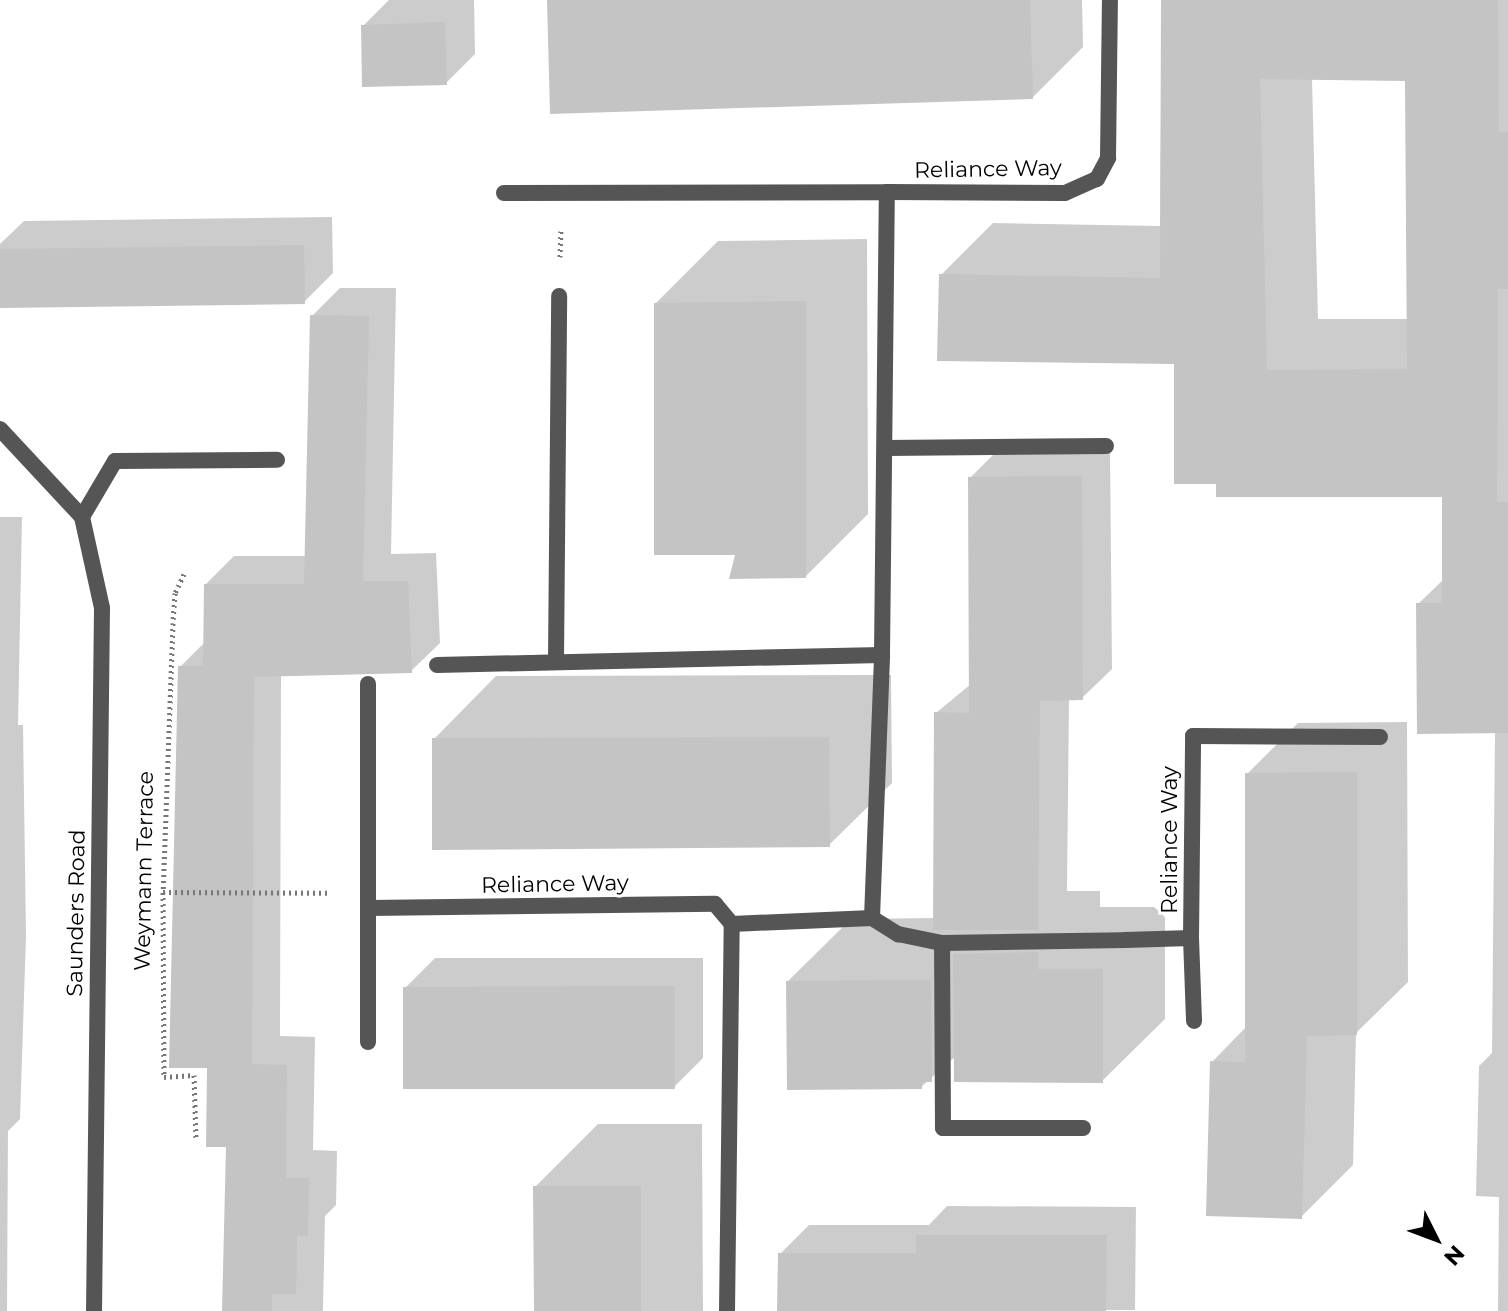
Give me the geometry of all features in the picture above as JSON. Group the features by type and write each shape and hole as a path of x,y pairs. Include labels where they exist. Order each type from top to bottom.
{"street":[{"name":"Reliance Way","path":"504,193 1065,193 1097,179 1108,158 1110,0"},
{"name":"Reliance Way","path":"872,918 882,655 887,192"},
{"path":"556,661 559,296"},
{"path":"0,429 82,517 115,461 277,460"},
{"path":"886,448 1106,446"},
{"name":"Saunders Road","path":"82,517 102,608 94,1311"},
{"path":"437,665 882,655"},
{"path":"368,684 368,1042"},
{"name":"Reliance Way","path":"1194,1021 1191,938 1193,736 1380,737"},
{"name":"Reliance Way","path":"369,900 715,904 732,924 872,918 898,934 942,943 1191,938"},
{"path":"727,1311 732,924"},
{"path":"942,943 943,1128 1083,1128"}],"path":[{"path":"559,296 562,194"},
{"name":"Weymann Terrace","path":"184,574 175,593 173,623 163,892 164,1077 194,1075 196,1138"},
{"path":"163,892 369,900"}],"building":[{"path":"547,0 1030,0 1033,99 550,114"},
{"path":"1161,0 1498,0 1499,132 1508,132 1508,289 1498,289 1497,502 1508,502 1508,733 1417,734 1416,603 1442,603 1442,497 1216,497 1216,484 1174,484 1174,364 937,361 939,274 1160,278","holes":["1260,79 1405,81 1407,369 1267,370"]},
{"path":"445,22 447,85 362,87 361,25"},
{"path":"304,245 305,304 0,308 0,249"},
{"path":"806,301 806,578 729,579 735,555 654,555 654,303"},
{"path":"310,315 369,316 363,581 408,581 412,673 254,677 252,1064 287,1065 286,1178 309,1178 308,1236 297,1236 296,1294 272,1294 272,1311 222,1311 226,1147 206,1147 207,1068 169,1068 178,666 203,666 204,584 304,584"},
{"path":"1082,476 1083,700 1040,701 1038,930 933,930 934,712 969,713 968,477"},
{"path":"829,737 830,847 432,850 432,738"},
{"path":"1357,772 1357,1035 1307,1036 1302,1219 1206,1216 1210,1061 1245,1062 1245,773"},
{"path":"1038,952 1038,969 1103,969 1103,1083 954,1082 953,954"},
{"path":"931,980 932,1082 922,1082 922,1089 787,1090 786,981"},
{"path":"675,986 675,1089 403,1089 403,987"},
{"path":"533,1186 641,1186 641,1311 534,1311"},
{"path":"916,1235 1107,1235 1106,1311 777,1311 778,1253 916,1253"}]}
